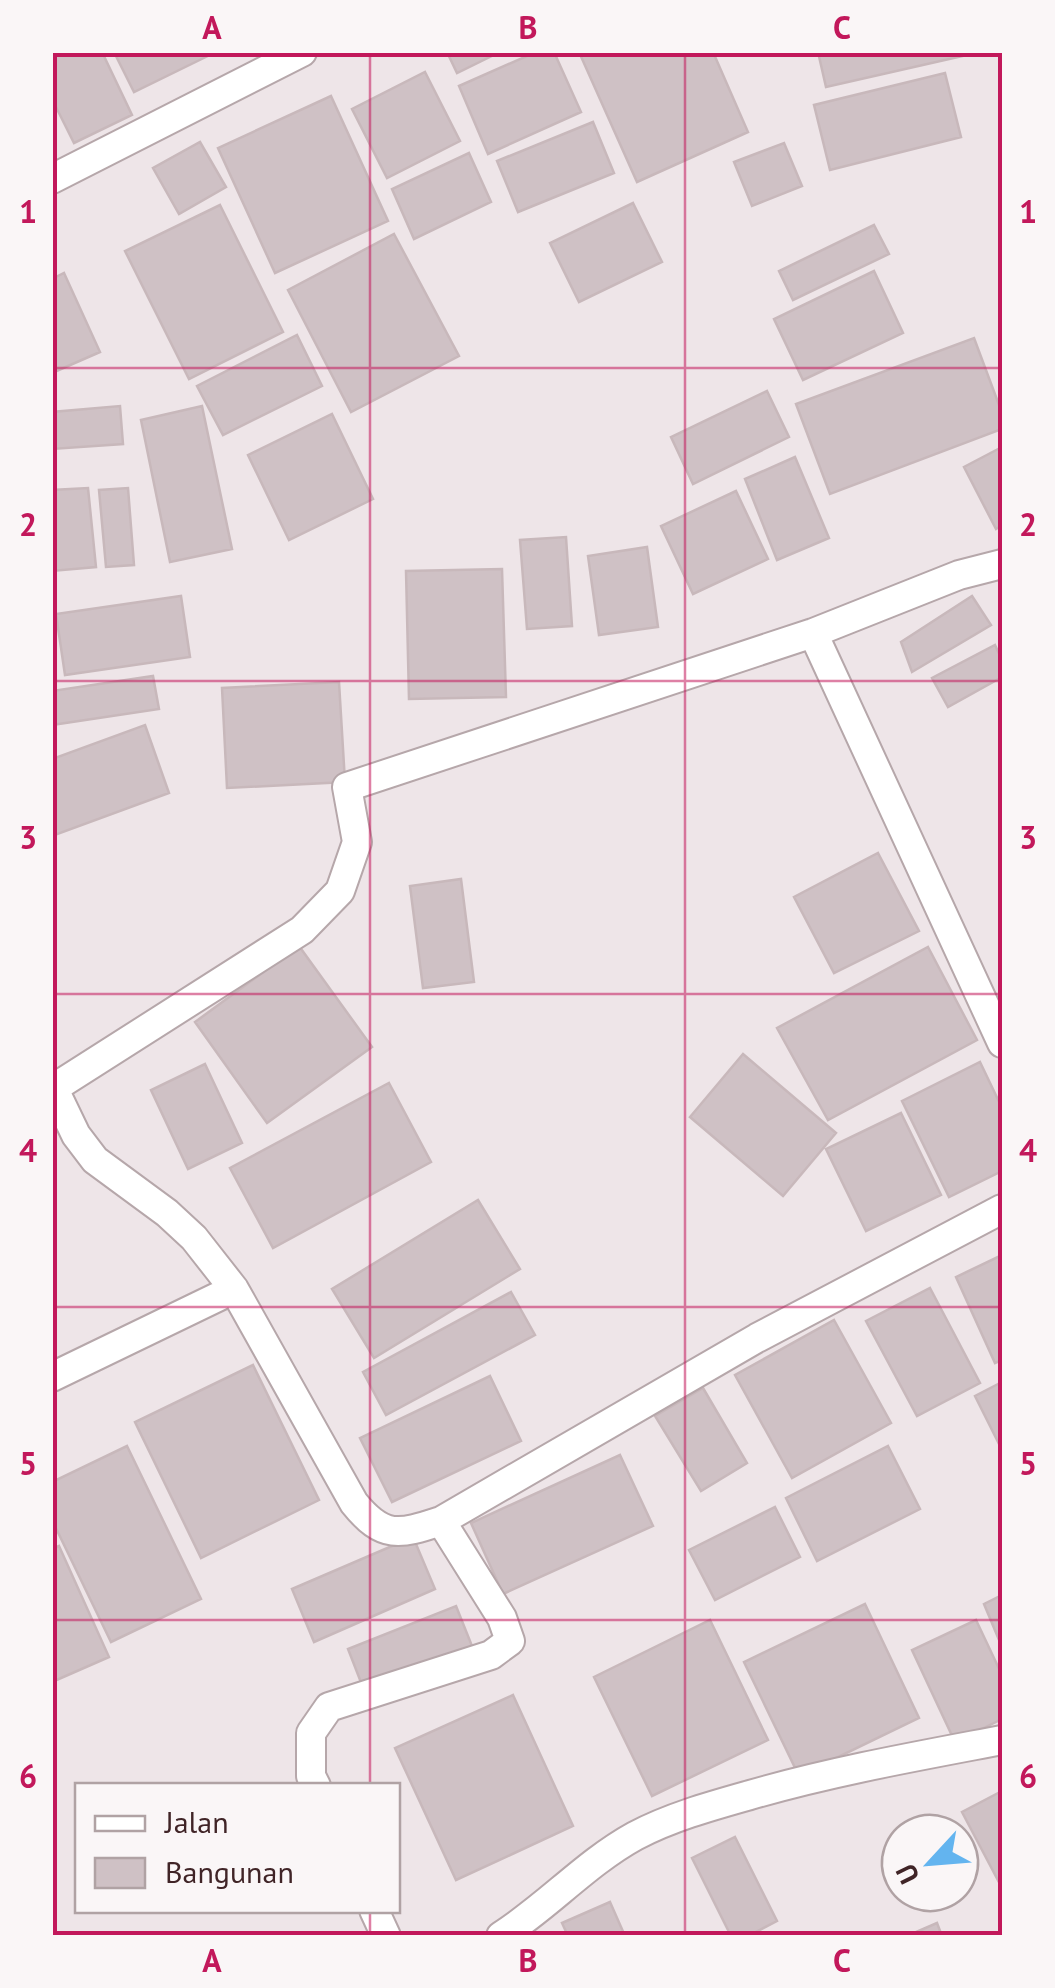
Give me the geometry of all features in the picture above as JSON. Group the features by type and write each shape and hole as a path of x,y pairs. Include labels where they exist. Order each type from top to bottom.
{"street":[{"path":"52,178 302,52"},
{"path":"1002,564 959,575 813,633 347,787 357,842 340,891 302,930 53,1087 76,1135 96,1160 194,1238 234,1289 354,1503 370,1523 390,1532 412,1531 440,1521 757,1338 1002,1209"},
{"path":"813,633 1002,1043"},
{"path":"52,1377 234,1289"},
{"path":"314,1783 310,1733 329,1708 491,1655 510,1641 502,1618 440,1521"},
{"path":"501,1936 604,1857 634,1837 664,1824 791,1784 1002,1740"},
{"path":"375,1913 386,1936"}],"building":[{"path":"52,52 102,52 132,115 74,143 52,99"},
{"path":"114,52 216,52 134,92"},
{"path":"447,52 500,52 457,73"},
{"path":"536,52 554,52 581,112 488,154 459,86"},
{"path":"579,52 713,52 748,132 637,182"},
{"path":"818,52 967,52 967,55 826,87"},
{"path":"425,72 460,141 387,178 352,109"},
{"path":"945,73 961,137 830,170 814,105"},
{"path":"331,96 388,221 275,273 218,148"},
{"path":"593,122 614,173 518,212 497,161"},
{"path":"200,142 226,187 179,214 153,168"},
{"path":"784,143 802,186 752,206 734,162"},
{"path":"469,153 491,202 414,239 392,189"},
{"path":"633,203 662,262 579,302 550,243"},
{"path":"220,205 283,332 189,379 125,251"},
{"path":"874,225 889,254 793,300 779,271"},
{"path":"394,234 459,356 351,412 288,290"},
{"path":"874,271 903,333 803,380 774,319"},
{"path":"64,273 100,352 52,373 52,279"},
{"path":"297,335 322,386 223,435 197,386"},
{"path":"974,338 1002,413 1002,429 830,494 796,404"},
{"path":"767,391 789,437 693,484 671,437"},
{"path":"120,406 123,444 52,449 52,412"},
{"path":"202,406 232,549 170,562 141,420"},
{"path":"332,414 373,499 289,540 248,455"},
{"path":"1002,447 1002,525 996,529 964,467"},
{"path":"795,457 829,538 777,560 745,479"},
{"path":"88,488 96,567 52,571 52,490"},
{"path":"128,488 134,565 106,567 99,490"},
{"path":"736,491 768,559 693,594 661,526"},
{"path":"566,537 572,626 527,629 520,540"},
{"path":"647,547 658,627 599,635 588,556"},
{"path":"502,569 506,697 409,699 406,571"},
{"path":"181,596 190,657 65,675 56,614"},
{"path":"972,596 991,625 912,672 901,642"},
{"path":"995,645 1002,660 1002,677 948,707 932,678"},
{"path":"153,676 159,709 52,725 52,691"},
{"path":"339,682 345,782 227,788 222,688"},
{"path":"145,725 169,793 52,836 52,759"},
{"path":"878,853 919,931 834,973 794,897"},
{"path":"461,879 474,982 423,988 410,886"},
{"path":"299,946 372,1047 267,1123 195,1022"},
{"path":"928,947 977,1040 828,1120 777,1028"},
{"path":"743,1054 836,1133 783,1196 690,1117"},
{"path":"980,1062 1002,1108 1002,1171 949,1197 902,1101"},
{"path":"205,1064 242,1143 188,1169 151,1090"},
{"path":"389,1083 431,1162 273,1248 230,1168"},
{"path":"901,1113 941,1195 866,1231 826,1149"},
{"path":"478,1200 520,1269 374,1358 332,1289"},
{"path":"1002,1255 1002,1360 995,1363 956,1277"},
{"path":"930,1288 980,1383 917,1416 866,1321"},
{"path":"511,1292 535,1335 386,1415 363,1372"},
{"path":"834,1320 891,1423 792,1478 735,1375"},
{"path":"253,1365 319,1500 201,1558 135,1422"},
{"path":"490,1376 521,1441 392,1502 360,1438"},
{"path":"1002,1382 1002,1450 975,1396"},
{"path":"703,1388 747,1463 701,1491 655,1416"},
{"path":"127,1446 201,1599 111,1642 52,1520 52,1482"},
{"path":"888,1446 920,1509 817,1561 786,1498"},
{"path":"620,1455 653,1526 503,1594 471,1523"},
{"path":"775,1507 800,1557 715,1600 689,1550"},
{"path":"413,1537 435,1589 314,1642 292,1589"},
{"path":"59,1546 109,1657 52,1682 52,1549"},
{"path":"1002,1595 1002,1647 984,1604"},
{"path":"865,1604 919,1718 799,1776 744,1662"},
{"path":"456,1606 472,1646 364,1690 348,1649"},
{"path":"710,1620 768,1740 652,1796 594,1677"},
{"path":"976,1620 1002,1675 1002,1719 955,1742 912,1650"},
{"path":"513,1695 573,1826 456,1880 395,1748"},
{"path":"1002,1791 1002,1888 980,1846 980,1813 962,1812"},
{"path":"735,1837 777,1921 748,1936 731,1936 692,1858"},
{"path":"610,1902 625,1936 568,1936 562,1923"},
{"path":"937,1923 942,1936 907,1936"}]}
